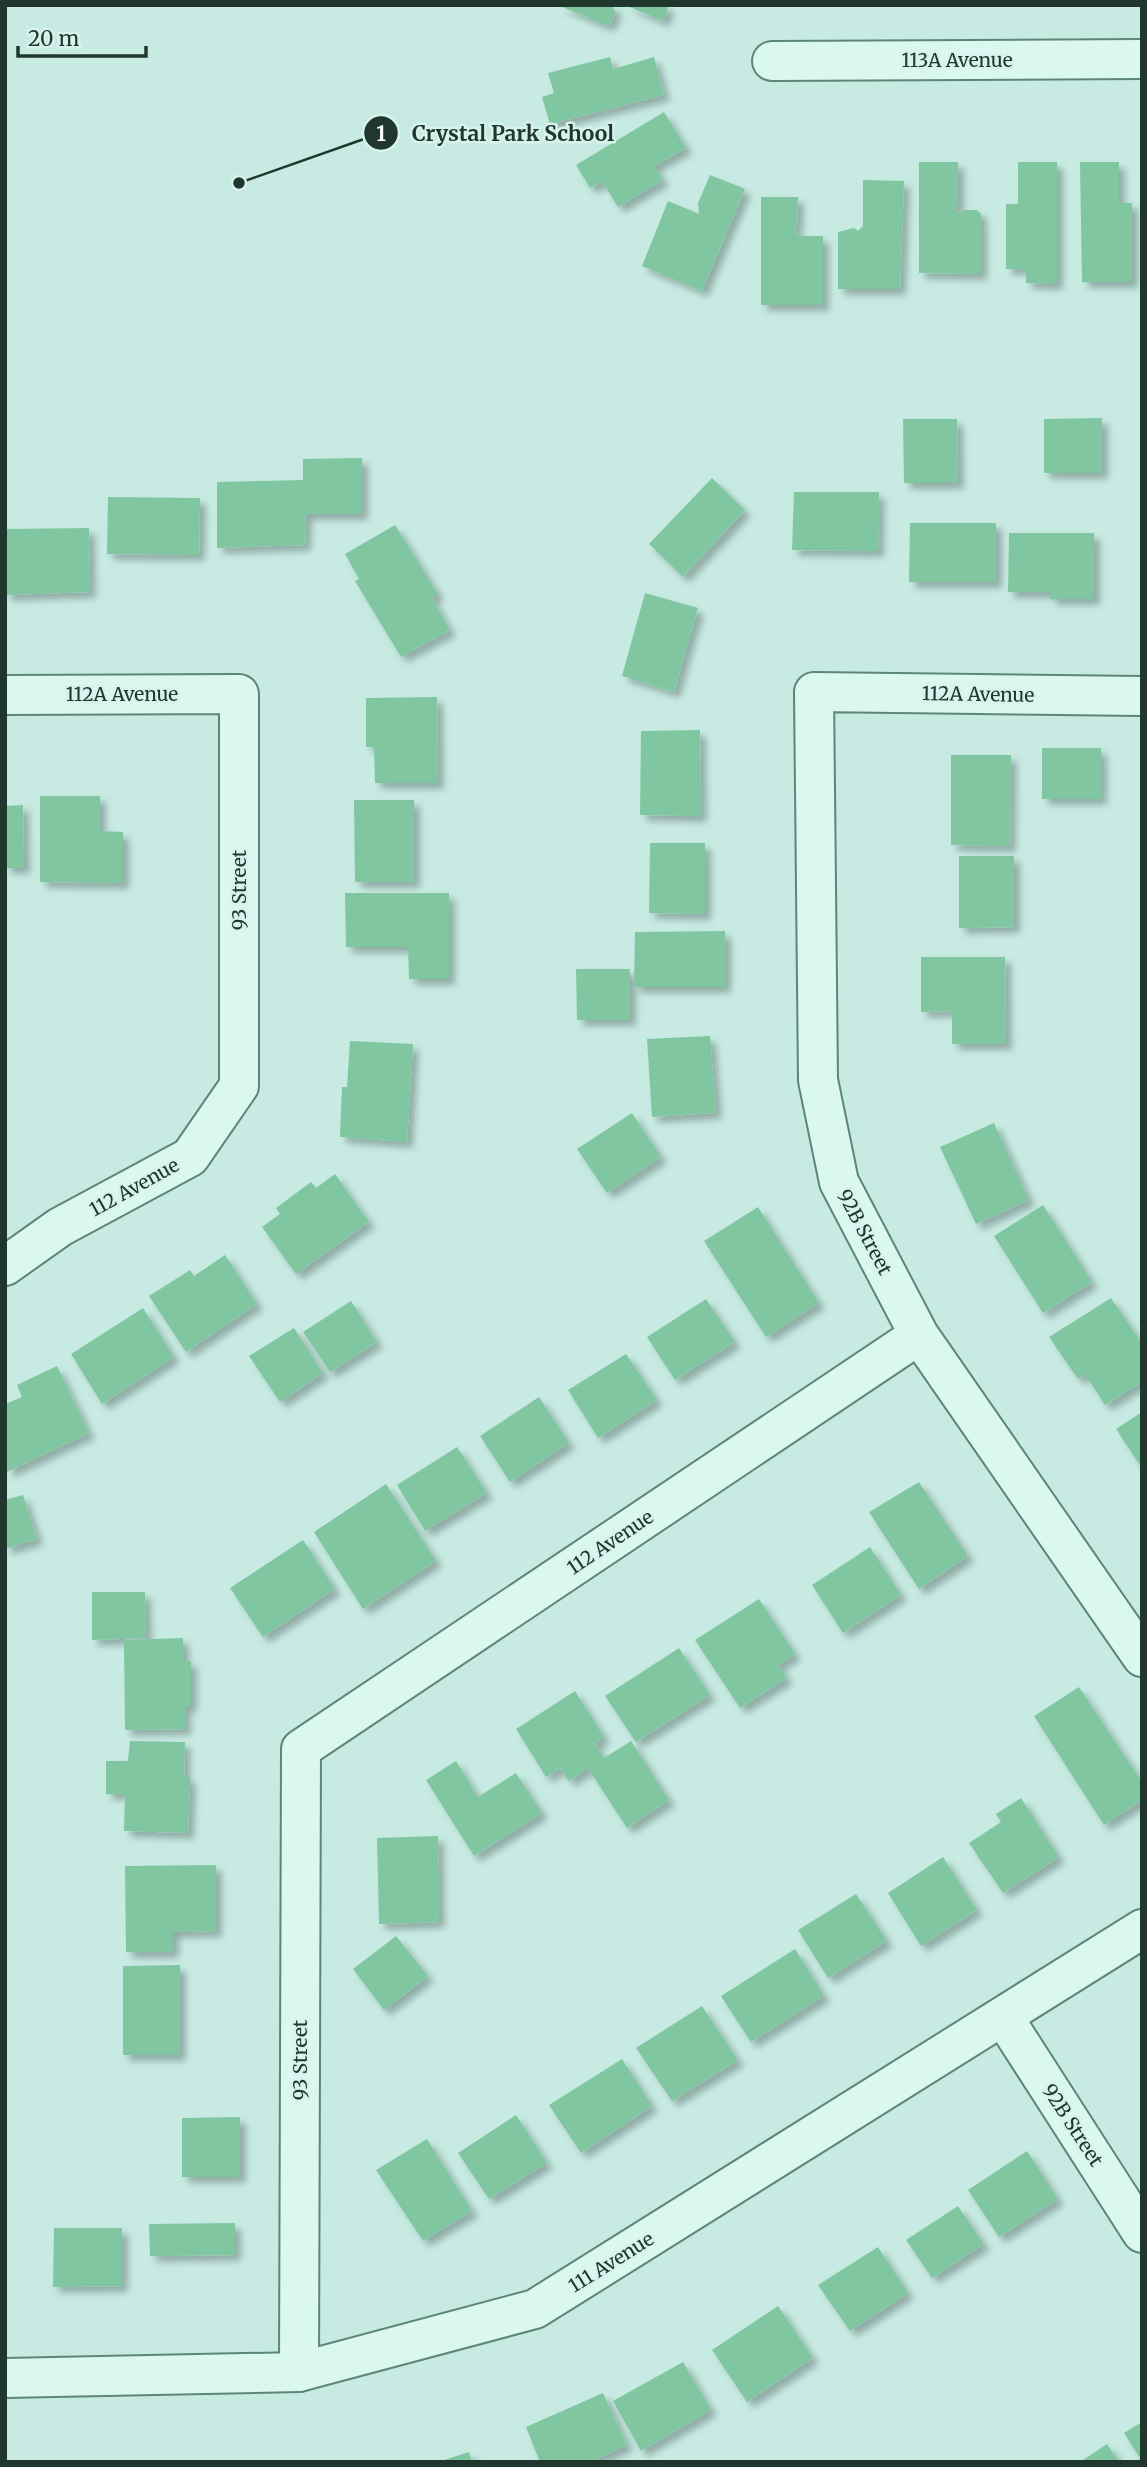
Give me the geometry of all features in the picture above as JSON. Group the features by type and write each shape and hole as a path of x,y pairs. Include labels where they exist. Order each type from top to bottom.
{"street":[{"name":"113A Avenue","path":"772,61 1142,60"},
{"name":"112A Avenue","path":"814,692 1142,695"},
{"name":"92B Street","path":"814,692 818,1080 839,1182 919,1335 1142,1657"},
{"name":"112A Avenue","path":"5,695 239,694"},
{"name":"93 Street","path":"239,694 240,1086"},
{"name":"112 Avenue","path":"5,1266 60,1227 190,1157 240,1086"},
{"name":"112 Avenue","path":"301,1749 919,1335"},
{"name":"93 Street","path":"299,2372 301,1749"},
{"name":"111 Avenue","path":"5,2378 299,2372 535,2309 1004,2018 1142,1929"},
{"name":"92B Street","path":"1004,2018 1142,2233"}],"building":[{"path":"557,5 617,5 613,7 615,12 611,23 606,25"},
{"path":"625,5 669,5 663,21"},
{"path":"610,57 613,69 654,57 664,95 550,124 542,97 554,93 548,73"},
{"path":"664,112 686,148 654,166 663,180 618,207 602,181 590,188 576,165"},
{"path":"919,162 958,162 958,204 954,208 960,214 964,210 977,210 981,214 981,274 919,273"},
{"path":"1018,162 1057,162 1057,284 1026,283 1026,269 1006,269 1006,204 1018,204"},
{"path":"1080,162 1119,162 1119,203 1132,203 1132,282 1082,282"},
{"path":"710,175 745,189 702,291 642,266 668,201 699,214 698,203"},
{"path":"863,180 904,181 900,289 838,289 838,232 854,228 858,231 863,226"},
{"path":"761,197 798,197 797,226 794,230 799,236 823,236 823,305 761,305"},
{"path":"1102,418 1102,473 1044,473 1044,419"},
{"path":"903,419 957,419 958,483 904,483"},
{"path":"362,458 362,514 306,514 305,545 217,548 217,482 303,480 303,459"},
{"path":"712,478 745,510 683,577 649,544"},
{"path":"794,492 879,492 878,551 792,550"},
{"path":"108,497 200,498 199,555 107,554"},
{"path":"910,523 996,523 996,582 909,582"},
{"path":"395,525 438,594 432,598 450,630 401,657 355,581 359,579 345,554"},
{"path":"89,528 90,592 5,595 5,529"},
{"path":"1009,533 1094,533 1094,599 1050,599 1050,592 1008,592"},
{"path":"645,593 698,608 674,692 622,676"},
{"path":"437,697 438,783 375,783 374,747 366,747 366,698"},
{"path":"700,730 701,816 640,815 641,731"},
{"path":"1042,748 1101,748 1101,799 1042,799"},
{"path":"951,755 1011,755 1010,846 951,845"},
{"path":"40,796 100,796 100,831 123,832 123,883 40,882"},
{"path":"354,800 414,800 414,882 355,882"},
{"path":"23,805 24,868 5,868 5,806"},
{"path":"650,843 705,843 705,914 649,913"},
{"path":"959,856 1014,856 1014,927 959,928"},
{"path":"345,893 449,893 449,979 409,979 408,947 346,947"},
{"path":"725,931 725,987 634,987 635,932"},
{"path":"921,957 1005,957 1006,1044 952,1044 952,1011 921,1012"},
{"path":"576,969 630,969 630,1020 577,1020"},
{"path":"710,1036 716,1113 652,1117 647,1039"},
{"path":"350,1041 413,1044 407,1142 340,1137 342,1087 347,1087"},
{"path":"632,1113 661,1157 607,1193 577,1149"},
{"path":"994,1123 1029,1200 976,1224 940,1147"},
{"path":"335,1174 369,1222 296,1274 262,1227 280,1214 276,1208 311,1182 316,1188"},
{"path":"1043,1205 1092,1282 1043,1313 994,1236"},
{"path":"758,1207 819,1303 766,1337 704,1241"},
{"path":"225,1255 257,1304 186,1352 149,1296 190,1270 194,1276"},
{"path":"1111,1298 1142,1344 1142,1382 1105,1405 1085,1374 1078,1379 1049,1337"},
{"path":"706,1299 735,1342 675,1380 647,1337"},
{"path":"351,1301 377,1342 330,1372 303,1332"},
{"path":"143,1308 174,1357 102,1404 71,1354"},
{"path":"294,1328 323,1373 280,1402 249,1356"},
{"path":"626,1354 657,1400 598,1438 568,1390"},
{"path":"57,1366 89,1433 7,1472 5,1404 22,1397 17,1385"},
{"path":"539,1397 569,1443 510,1482 480,1436"},
{"path":"1142,1412 1142,1468 1116,1429"},
{"path":"457,1447 487,1493 425,1531 397,1485"},
{"path":"919,1482 968,1556 919,1589 869,1512"},
{"path":"386,1484 436,1561 363,1609 314,1532"},
{"path":"23,1495 37,1539 5,1549 5,1500"},
{"path":"303,1540 335,1589 263,1637 230,1588"},
{"path":"870,1547 901,1595 843,1633 812,1585"},
{"path":"92,1592 145,1592 146,1638 92,1640"},
{"path":"759,1599 795,1654 778,1665 787,1678 740,1708 695,1640"},
{"path":"183,1638 183,1661 191,1661 191,1706 185,1706 185,1729 125,1730 124,1640"},
{"path":"679,1648 710,1695 636,1742 605,1696"},
{"path":"1079,1687 1142,1782 1142,1800 1104,1825 1034,1716"},
{"path":"575,1691 604,1737 595,1743 604,1758 631,1741 669,1800 627,1828 588,1768 569,1781 560,1768 546,1777 516,1729"},
{"path":"130,1741 185,1742 184,1777 190,1777 188,1833 124,1831 125,1794 106,1794 106,1761 128,1761"},
{"path":"456,1761 478,1797 516,1773 542,1813 474,1856 426,1780"},
{"path":"1021,1798 1059,1857 1003,1893 969,1843 1001,1822 996,1814"},
{"path":"438,1836 439,1922 379,1924 377,1838"},
{"path":"943,1857 977,1910 921,1946 888,1893"},
{"path":"216,1865 216,1931 173,1932 173,1952 126,1952 125,1866"},
{"path":"856,1894 887,1941 828,1978 798,1930"},
{"path":"396,1936 428,1976 384,2010 353,1969"},
{"path":"795,1949 824,1996 751,2042 721,1996"},
{"path":"180,1965 180,2055 123,2055 123,1966"},
{"path":"702,2006 738,2060 672,2101 636,2048"},
{"path":"622,2059 652,2106 581,2153 549,2105"},
{"path":"516,2115 547,2163 489,2199 458,2153"},
{"path":"240,2117 240,2177 182,2177 182,2118"},
{"path":"427,2139 472,2211 423,2241 376,2170"},
{"path":"1027,2151 1058,2199 999,2237 968,2190"},
{"path":"958,2206 984,2244 932,2278 906,2240"},
{"path":"235,2223 235,2255 150,2256 149,2224"},
{"path":"54,2228 122,2228 122,2286 53,2287"},
{"path":"878,2247 908,2293 850,2331 818,2285"},
{"path":"778,2306 813,2358 747,2402 712,2350"},
{"path":"683,2362 711,2410 641,2451 613,2401"},
{"path":"603,2393 627,2445 590,2462 540,2462 526,2427"},
{"path":"1142,2422 1142,2461 1124,2433"},
{"path":"1107,2444 1119,2462 1080,2462"},
{"path":"469,2452 472,2462 441,2462 441,2461"}],"place":[{"name":"Crystal Park School","path":"239,183"}]}
